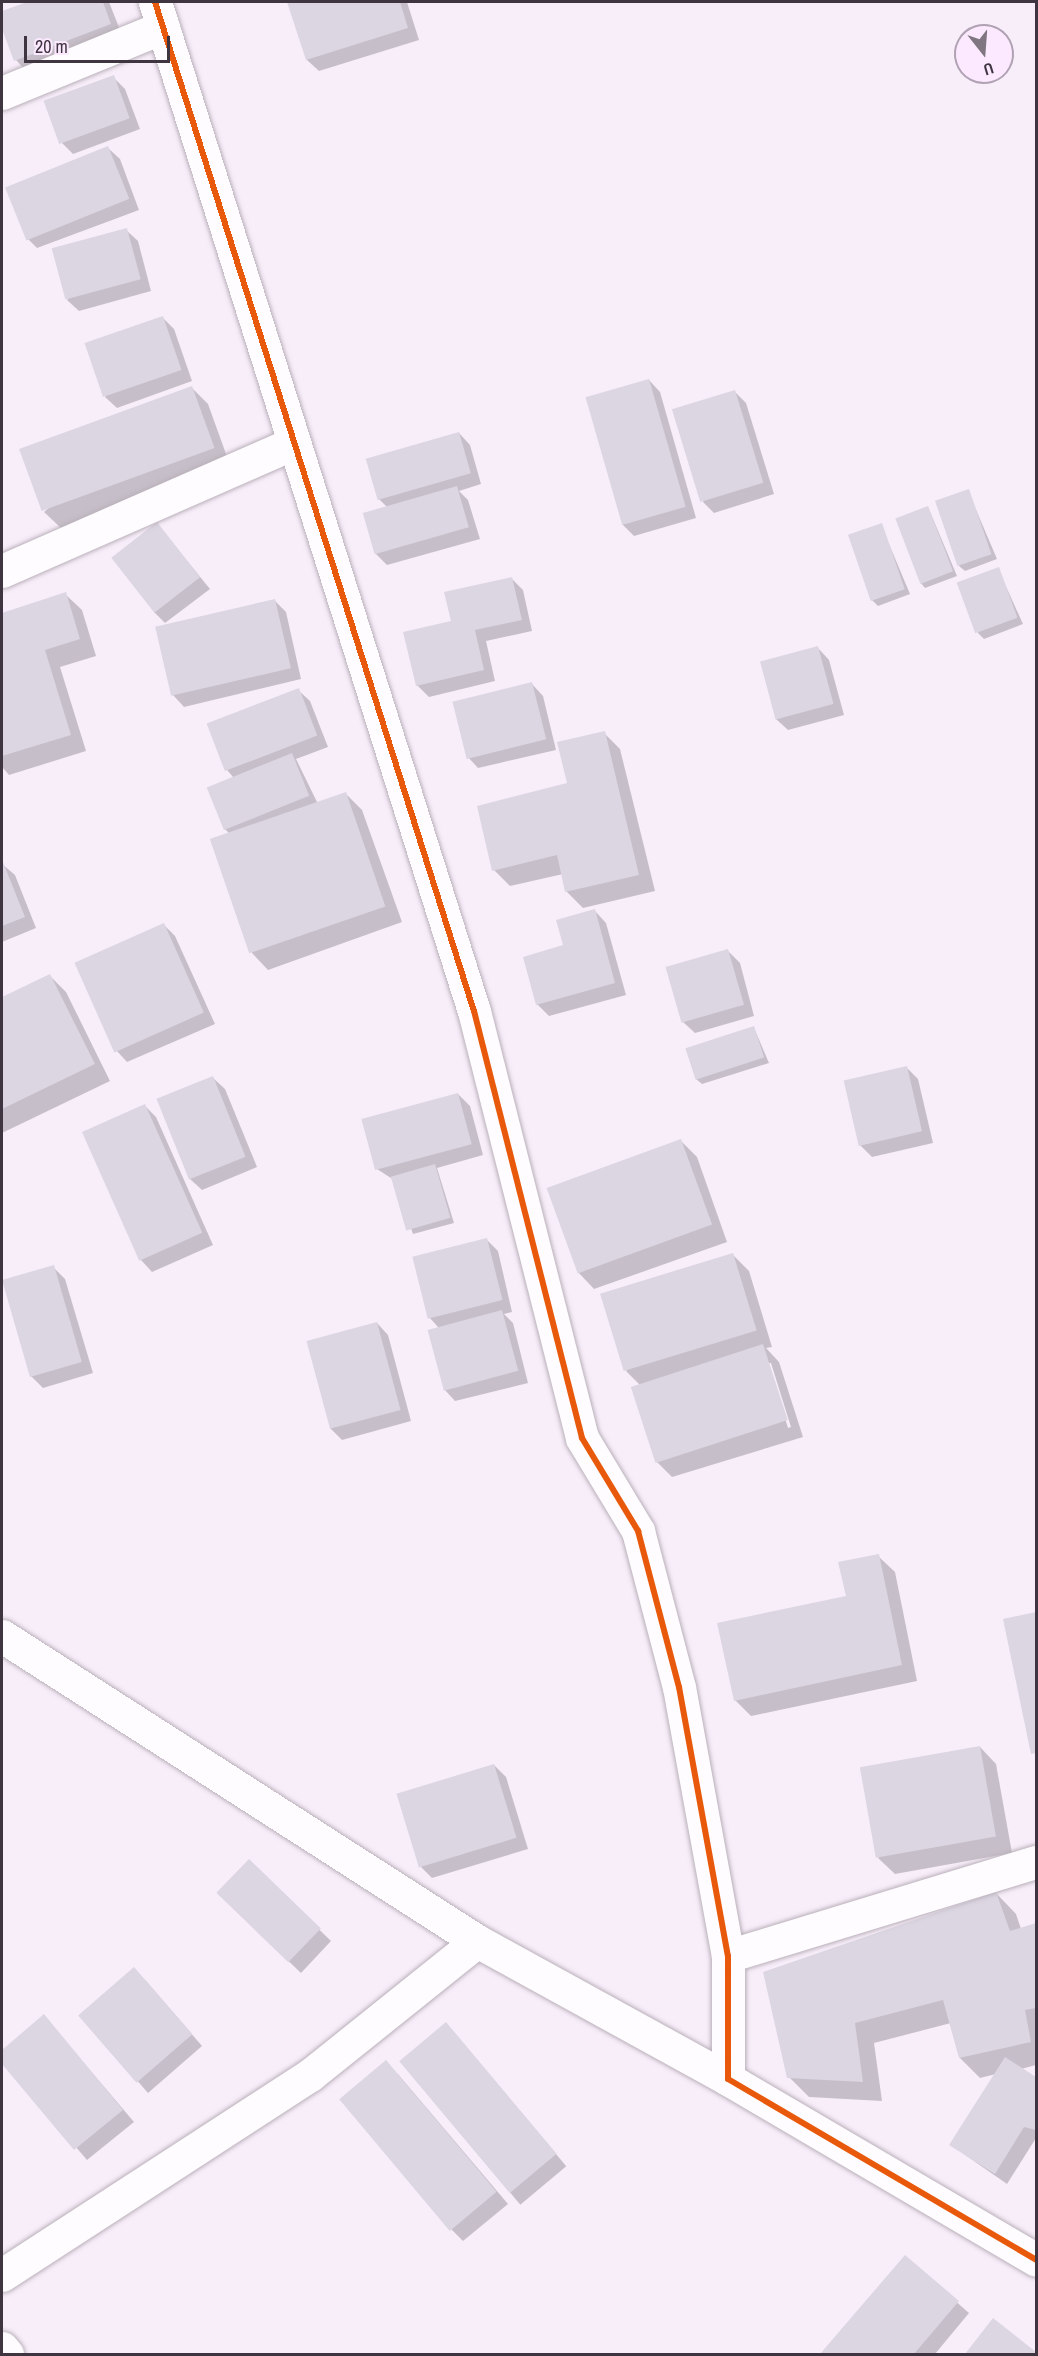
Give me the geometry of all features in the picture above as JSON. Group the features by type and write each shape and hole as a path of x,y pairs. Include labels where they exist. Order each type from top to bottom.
{"street":[{"path":"2,93 159,14 291,444 474,1011 582,1438 638,1531 679,1687 728,1956 728,2079"},
{"path":"2,571 291,444"},
{"path":"2,1636 477,1941 728,2079 1036,2260"},
{"path":"728,1956 1036,1862"},
{"path":"2,2276 310,2074 477,1941"},
{"path":"2,2348 7,2355"}],"building":[{"path":"27,2 103,2 111,24 14,61 2,29 2,11"},
{"path":"287,2 400,2 408,28 306,60"},
{"path":"114,75 130,118 59,144 44,101"},
{"path":"108,146 129,199 26,240 5,188"},
{"path":"127,228 141,279 65,299 52,248"},
{"path":"163,316 182,370 103,397 85,343"},
{"path":"649,379 686,507 622,525 586,397"},
{"path":"192,386 215,448 42,511 19,449"},
{"path":"735,390 763,483 700,502 672,409"},
{"path":"459,432 471,473 378,500 366,459"},
{"path":"457,486 469,527 375,554 363,513"},
{"path":"969,489 991,554 957,566 935,501"},
{"path":"928,506 953,571 920,584 895,519"},
{"path":"157,522 200,577 154,613 111,558"},
{"path":"882,523 905,589 871,601 848,535"},
{"path":"999,567 1017,618 975,633 957,582"},
{"path":"512,577 522,620 475,630 484,670 416,686 403,632 451,621 444,592"},
{"path":"66,592 80,639 45,650 71,735 2,756 2,613"},
{"path":"275,599 291,668 171,696 155,627"},
{"path":"818,646 834,704 776,719 760,662"},
{"path":"532,682 546,739 467,759 452,702"},
{"path":"299,688 317,736 225,771 207,723"},
{"path":"605,731 639,875 565,892 557,855 492,871 477,806 567,783 557,742"},
{"path":"292,753 309,796 224,830 207,787"},
{"path":"346,792 385,906 249,953 210,839"},
{"path":"2,863 25,917 2,926"},
{"path":"595,909 615,983 536,1005 523,957 563,945 556,920"},
{"path":"164,923 204,1013 114,1052 74,963"},
{"path":"728,949 744,1005 682,1023 666,967"},
{"path":"50,974 95,1064 2,1109 2,997"},
{"path":"754,1026 764,1057 696,1080 686,1048"},
{"path":"907,1066 922,1131 859,1146 844,1081"},
{"path":"213,1076 246,1157 189,1180 156,1099"},
{"path":"458,1093 472,1144 375,1170 361,1119"},
{"path":"145,1104 202,1233 139,1261 82,1132"},
{"path":"681,1139 712,1225 578,1273 547,1188"},
{"path":"435,1164 450,1218 406,1231 391,1177"},
{"path":"487,1238 502,1300 428,1319 412,1257"},
{"path":"733,1253 757,1330 624,1371 600,1294"},
{"path":"54,1265 82,1362 30,1377 2,1280"},
{"path":"502,1310 518,1371 444,1391 428,1330"},
{"path":"377,1322 401,1410 330,1429 306,1341"},
{"path":"763,1344 788,1420 656,1463 631,1387"},
{"path":"879,1554 902,1665 734,1701 717,1623 846,1596 838,1562"},
{"path":"1036,1612 1036,1753 1031,1754 1003,1619"},
{"path":"980,1746 996,1837 876,1858 860,1767"},
{"path":"494,1764 517,1838 419,1867 396,1794"},
{"path":"249,1859 321,1928 288,1962 216,1893"},
{"path":"996,1892 1010,1931 1036,1923 1036,2008 1025,2010 1031,2042 959,2058 943,2000 855,2023 863,2082 787,2078 763,1972"},
{"path":"134,1967 192,2034 137,2083 78,2016"},
{"path":"44,2014 123,2110 74,2150 2,2064 2,2050"},
{"path":"446,2022 557,2154 510,2193 399,2061"},
{"path":"1005,2057 1036,2077 1036,2130 1024,2127 995,2174 949,2145"},
{"path":"386,2060 497,2192 450,2231 339,2099"},
{"path":"905,2255 959,2301 914,2354 820,2354"},
{"path":"993,2318 1036,2352 1036,2354 965,2354"}],"cycle path":[{"path":"155,2 474,1011 582,1438 638,1531 679,1687 728,1956 728,2079 1036,2260"}]}
